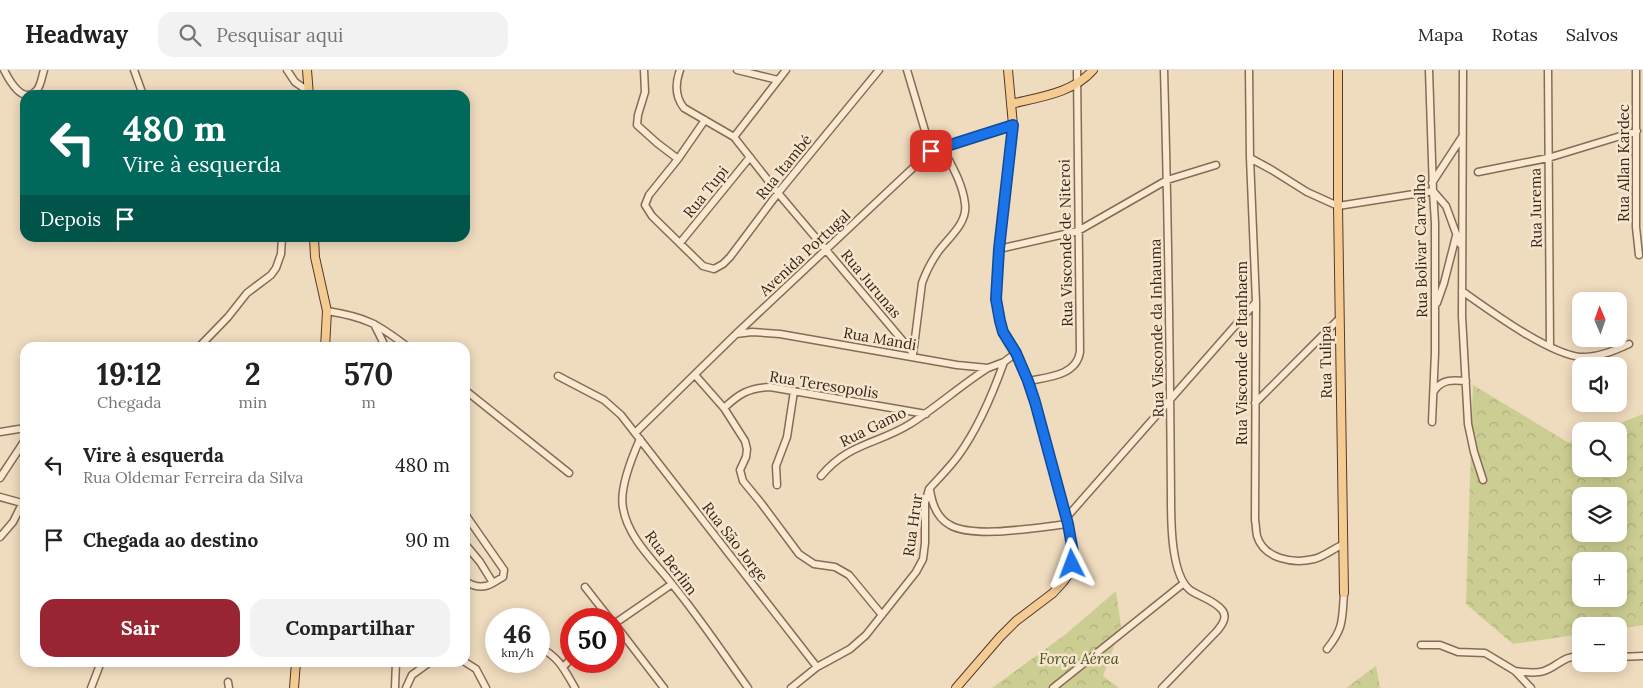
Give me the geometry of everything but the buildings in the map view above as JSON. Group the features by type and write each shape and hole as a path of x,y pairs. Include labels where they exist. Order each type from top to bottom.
{"main road":[{"path":"307,70 308,90"},
{"path":"956,688 1016,621 1053,593 1068,575 1072,564 1073,552 1067,521 1028,381 1016,353 1003,332 996,299 999,249 1013,125 1008,70"},
{"path":"1011,104 1061,91 1077,84 1093,70"},
{"name":"Rua Tulipa","path":"1338,70 1338,206 1344,593"},
{"path":"314,242 315,258 327,311 325,342"},
{"path":"294,688 296,667"}],"street":[{"path":"4,70 13,86 20,92"},
{"path":"35,90 37,89 44,70"},
{"path":"134,70 141,90"},
{"path":"287,70 295,82 304,90"},
{"path":"644,70 645,92 637,125 657,144 678,159"},
{"path":"680,70 676,91 679,101 684,108 734,137 786,70"},
{"path":"737,70 778,80"},
{"name":"Rua Itambé","path":"680,243 703,266 714,269 730,258 778,193 879,70"},
{"path":"907,70 931,151 1013,125"},
{"name":"Rua Visconde de Niteroi","path":"1028,381 1066,372 1079,359 1077,70"},
{"name":"Rua Visconde da Inhauma","path":"1164,70 1172,533 1177,561 1184,584"},
{"name":"Rua Visconde de Itanhaem","path":"1250,70 1250,158 1256,302 1255,520 1257,537 1267,550 1281,560 1296,562 1315,559 1342,545"},
{"name":"Rua Bolivar Carvalho","path":"1429,70 1432,192 1435,223 1432,422"},
{"path":"1463,70 1462,291 1468,424 1483,480"},
{"name":"Rua Jurema","path":"1548,70 1550,346"},
{"name":"Rua Allan Kardec","path":"1636,70 1640,198 1636,227 1639,255"},
{"path":"680,243 652,216 645,205 649,195 678,159 705,120"},
{"path":"1478,172 1548,158 1637,131"},
{"path":"1432,184 1462,136"},
{"name":"Rua Jurunas","path":"734,137 912,355"},
{"path":"912,355 924,278 932,260 956,230 965,214 966,205 963,194 942,147"},
{"name":"Avenida Portugal","path":"636,432 736,334 931,151"},
{"name":"Rua Tupi","path":"680,243 750,157"},
{"path":"1250,158 1308,192 1338,206 1432,192 1446,206 1462,248"},
{"path":"999,249 1078,231 1167,180 1216,165"},
{"path":"1435,307 1444,283 1456,234"},
{"path":"204,342 228,317 247,293 271,275 276,268 281,254 282,242"},
{"path":"1462,291 1510,324 1564,352 1580,357 1597,355 1629,344"},
{"path":"930,489 935,511 949,525 968,532 984,532 1067,521 1171,397 1256,302"},
{"path":"327,311 352,315 374,323 401,342"},
{"path":"1255,403 1340,319"},
{"path":"374,323 383,342"},
{"name":"Rua Mandi","path":"736,334 752,332 780,334 912,355 957,365 988,368 1004,362 1016,353"},
{"name":"Rua Hrur","path":"792,688 817,667 850,649 866,635 916,572 923,558 925,503 930,489 958,456 972,434 995,386 1004,362"},
{"name":"Rua Gamo","path":"821,476 830,465 850,450 893,433 926,414 988,368"},
{"path":"695,375 724,408 741,434 747,449 740,475 799,554 814,564 836,567 849,575 882,615"},
{"name":"Rua São Jorge","path":"558,376 604,400 636,432 817,667"},
{"path":"1433,392 1438,384 1444,381 1466,381"},
{"name":"Rua Teresopolis","path":"724,408 749,390 770,387 926,414"},
{"path":"776,485 776,466 787,437 794,391"},
{"path":"470,394 569,473"},
{"path":"0,432 20,429"},
{"name":"Rua Berlim","path":"640,438 624,485 622,506 627,523 639,543 672,584 748,688"},
{"path":"0,478 20,448"},
{"path":"0,497 20,500"},
{"path":"0,537 13,522 20,509"},
{"path":"470,521 504,570 503,577 487,587 479,587 470,583"},
{"path":"470,550 493,583"},
{"path":"625,614 672,584"},
{"path":"1053,688 1184,584 1222,610 1224,620 1209,640 1162,688"},
{"path":"585,587 602,608"},
{"name":"Rua Tulipa","path":"1327,649 1340,630 1344,593"},
{"path":"625,638 664,688"},
{"path":"1421,645 1440,645 1458,652 1485,653 1515,671 1531,688"},
{"path":"550,653 560,664"},
{"path":"1627,657 1643,656"},
{"path":"1515,671 1535,673 1544,671 1566,658 1572,657"},
{"path":"470,665 476,669 486,688"},
{"path":"91,688 99,667"},
{"path":"394,688 396,667"},
{"path":"406,688 412,675 423,667"},
{"path":"566,673 575,688"}],"green space":[{"path":"1473,385 1569,443 1572,442 1572,477 1627,477 1627,422 1623,422 1643,414 1643,625 1627,628 1627,617 1572,617 1572,635 1513,644 1466,604"},
{"name":"Força Aérea","path":"1116,591 1121,627 1103,676 1119,688 992,688 1066,634"},
{"path":"1376,666 1380,688 1346,688"}],"route":[{"path":"931,151 1013,125 999,249 996,299 1003,332 1016,353 1035,402 1068,524 1073,552 1072,564"}]}
